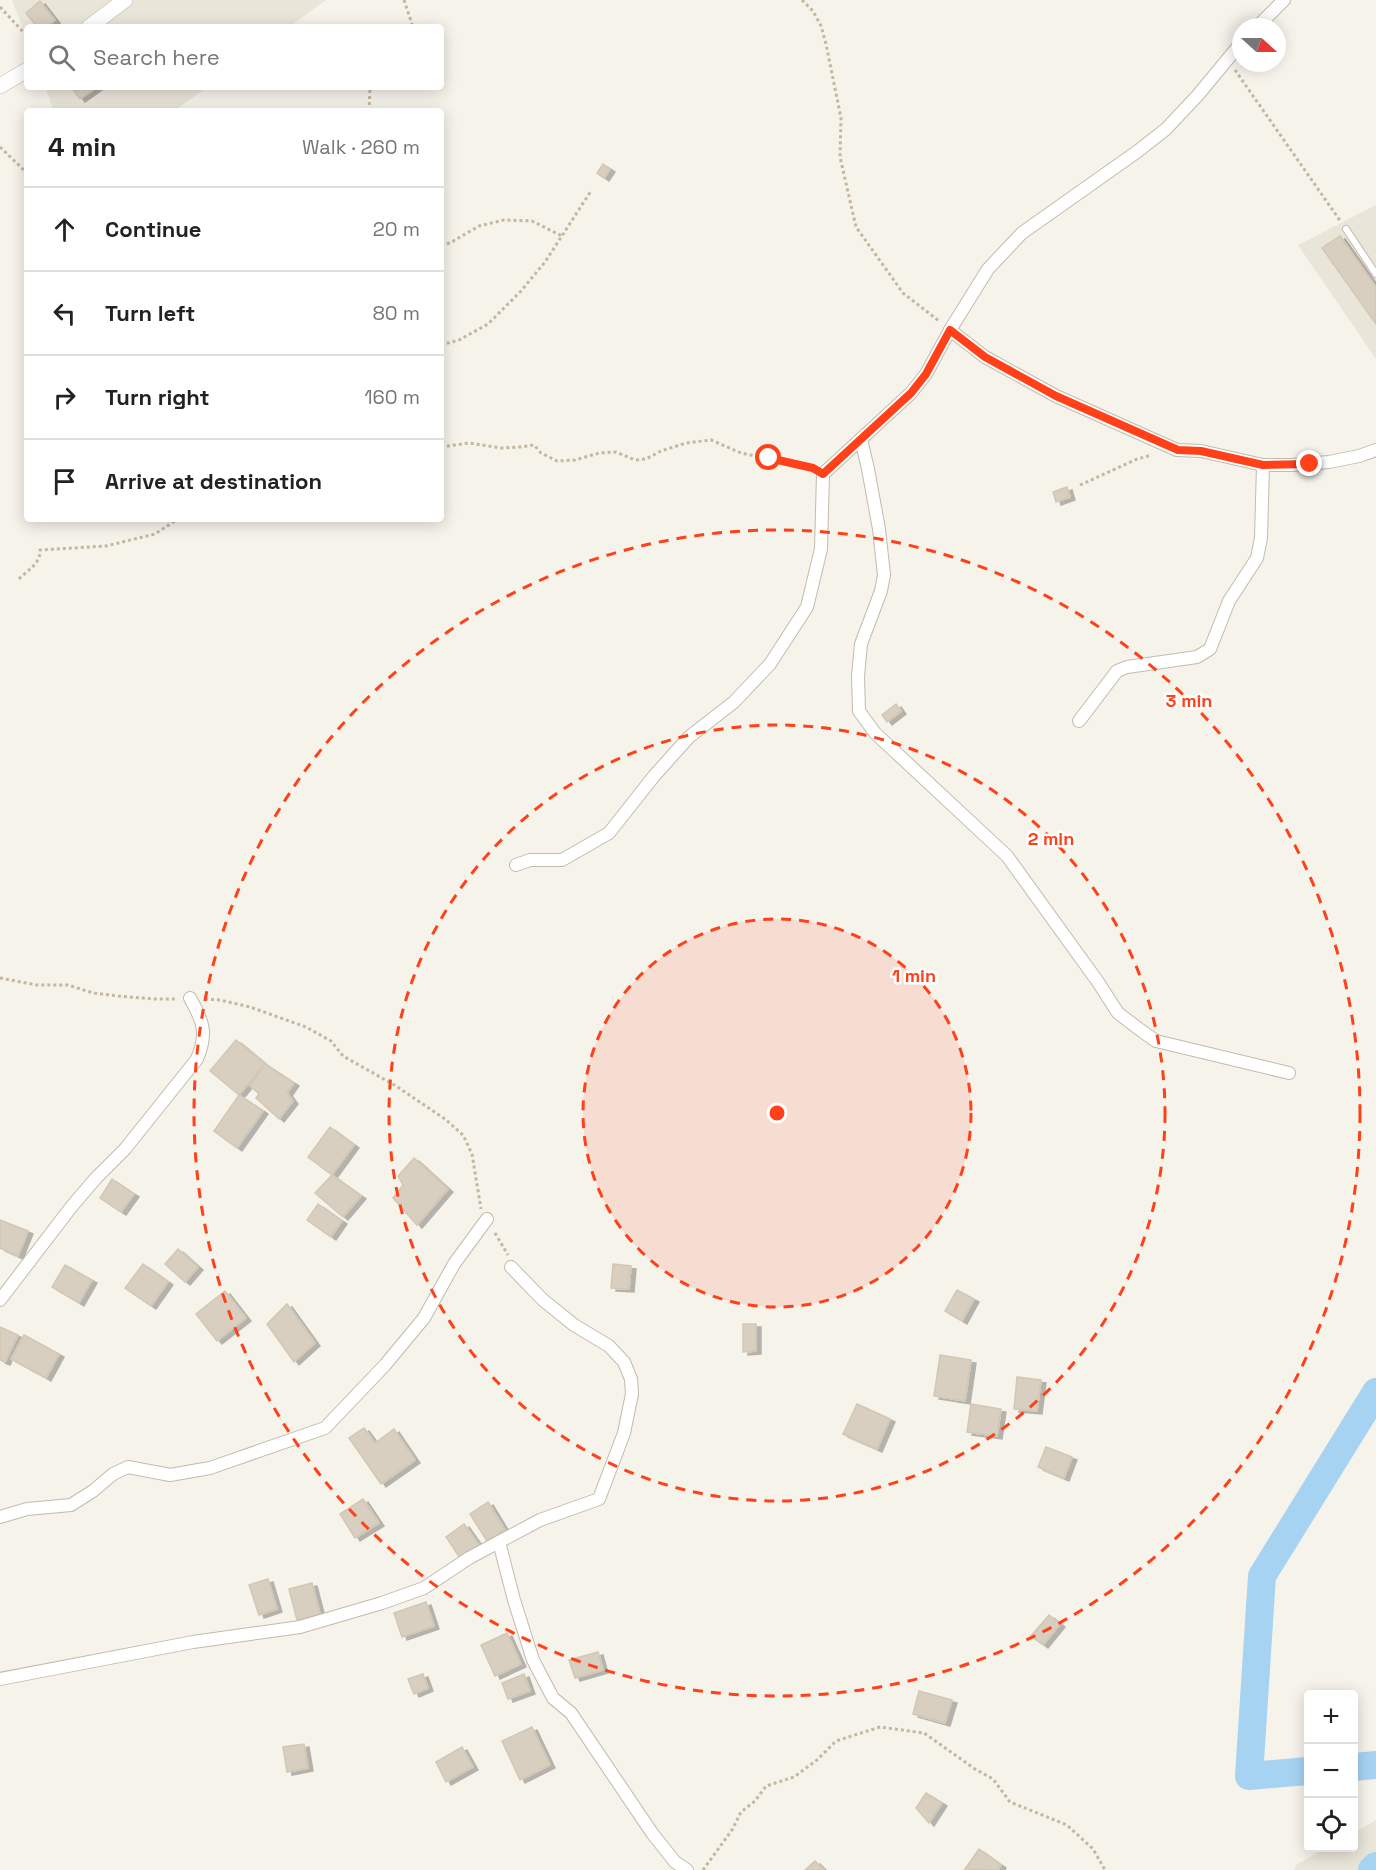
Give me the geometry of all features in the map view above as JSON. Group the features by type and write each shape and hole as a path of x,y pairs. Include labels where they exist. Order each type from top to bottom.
{"street":[{"path":"93,24 125,0"},
{"path":"1266,18 1284,0"},
{"path":"516,865 530,860 562,860 609,833 654,776 689,737 734,702 770,664 807,608 821,549 823,474 911,393 926,374 988,269 1022,233 1166,129 1198,95 1232,53"},
{"path":"0,86 24,72"},
{"path":"950,330 985,357 1056,396 1178,450 1201,451 1263,465 1329,462 1376,450"},
{"path":"861,439 879,529 884,575 881,591 861,644 858,676 860,711 874,733 1007,856 1118,1012 1156,1041 1288,1073"},
{"path":"1079,721 1118,671 1197,657 1210,649 1229,601 1257,558 1261,538 1263,465"},
{"path":"0,1300 72,1206 125,1149 197,1059 203,1044 202,1019 190,998"},
{"path":"0,1517 27,1509 71,1505 93,1491 113,1474 128,1467 170,1475 210,1468 325,1428 385,1365 424,1318 454,1264 487,1219"},
{"path":"0,1679 193,1642 300,1628 424,1588 540,1520 598,1499 624,1433 632,1394 624,1362 609,1346 574,1325 543,1300 511,1267"},
{"path":"500,1542 514,1600 533,1660 553,1698 571,1713 652,1833 675,1862 687,1870"}],"lane":[{"path":"1346,229 1376,274"}],"path":[{"path":"404,0 412,24"},
{"path":"802,0 813,11 821,26 826,44 841,118 840,157 856,227 903,293 950,330"},
{"path":"0,7 24,33"},
{"path":"1227,58 1346,229"},
{"path":"369,108 370,90"},
{"path":"0,147 24,170"},
{"path":"444,344 459,340 488,324 521,291 545,262 591,191"},
{"path":"444,244 479,226 504,220 531,221 562,236"},
{"path":"444,447 469,443 501,448 534,445 541,453 557,461 616,452 635,460 646,459 686,442 711,440 741,453 813,468 823,474"},
{"path":"1080,485 1137,459 1178,450"},
{"path":"19,579 36,564 41,555 40,550 106,546 155,534 173,522"},
{"path":"0,978 37,985 68,985 93,993 118,996 220,1000 250,1006 306,1027 331,1041 344,1056 396,1086 445,1119 463,1135 472,1154 481,1209 509,1258 511,1267"},
{"path":"703,1870 732,1830 741,1812 755,1801 766,1786 794,1777 817,1760 836,1741 880,1727 924,1733 993,1779 1010,1802 1067,1825 1093,1849 1105,1870"}],"shaded area":[{"path":"12,0 326,0 293,24 24,24 24,32"},
{"path":"46,90 203,90 178,108 53,108"},
{"path":"1376,205 1376,359 1298,245"},
{"path":"1376,1820 1376,1870 1294,1870 1297,1864 1319,1852 1358,1852 1358,1831"}],"building":[{"path":"40,1 55,20 50,24 35,24 26,13"},
{"path":"73,90 93,90 80,99"},
{"path":"603,164 610,169 604,178 597,173"},
{"path":"1340,236 1376,287 1376,324 1322,248"},
{"path":"1067,487 1070,497 1056,502 1053,492"},
{"path":"896,704 901,711 887,722 882,715"},
{"path":"236,1040 265,1064 239,1095 210,1071"},
{"path":"265,1064 294,1083 287,1093 293,1101 279,1119 256,1098 259,1094 250,1086"},
{"path":"239,1095 263,1111 237,1148 214,1131"},
{"path":"330,1127 354,1145 332,1175 308,1157"},
{"path":"414,1158 448,1189 417,1225 393,1198 403,1185 398,1176"},
{"path":"332,1175 361,1196 343,1217 315,1193"},
{"path":"112,1179 134,1194 121,1212 100,1198"},
{"path":"318,1204 342,1221 331,1237 307,1220"},
{"path":"0,1220 28,1231 18,1256 0,1248"},
{"path":"178,1249 198,1267 185,1282 165,1264"},
{"path":"143,1264 168,1282 151,1306 125,1288"},
{"path":"613,1264 631,1266 629,1289 611,1288"},
{"path":"65,1265 92,1280 79,1303 52,1287"},
{"path":"957,1290 974,1299 962,1321 945,1311"},
{"path":"225,1291 246,1318 217,1341 196,1314"},
{"path":"287,1304 315,1343 294,1362 267,1324"},
{"path":"743,1324 756,1324 756,1351 743,1352"},
{"path":"0,1327 18,1335 5,1362 0,1360"},
{"path":"24,1335 59,1354 46,1378 11,1359"},
{"path":"940,1355 971,1360 965,1401 934,1396"},
{"path":"1017,1377 1041,1380 1037,1411 1014,1409"},
{"path":"857,1404 890,1419 877,1449 843,1434"},
{"path":"971,1404 1001,1409 997,1436 967,1432"},
{"path":"364,1428 375,1443 394,1429 415,1460 381,1484 349,1438"},
{"path":"1046,1447 1072,1457 1064,1478 1038,1467"},
{"path":"363,1499 379,1523 355,1538 340,1514"},
{"path":"488,1502 505,1530 487,1541 470,1514"},
{"path":"464,1524 479,1545 460,1558 446,1537"},
{"path":"268,1579 277,1609 259,1615 249,1585"},
{"path":"312,1583 320,1614 297,1620 289,1589"},
{"path":"426,1602 434,1626 402,1637 394,1613"},
{"path":"1049,1615 1060,1624 1043,1645 1031,1636"},
{"path":"507,1633 521,1664 495,1676 481,1645"},
{"path":"598,1652 603,1670 575,1678 569,1660"},
{"path":"423,1674 428,1688 414,1694 408,1679"},
{"path":"524,1674 530,1691 508,1699 502,1683"},
{"path":"919,1691 952,1700 945,1723 913,1714"},
{"path":"532,1727 550,1765 520,1780 502,1741"},
{"path":"304,1744 308,1768 287,1772 283,1747"},
{"path":"462,1747 473,1767 446,1782 436,1762"},
{"path":"926,1793 942,1803 929,1823 916,1808"},
{"path":"979,1849 1001,1865 998,1870 965,1869"},
{"path":"815,1861 824,1870 805,1870"}],"waterway":[{"path":"1304,1771 1249,1776 1262,1576 1376,1392"},
{"path":"1358,1767 1376,1765"},
{"path":"1372,1870 1376,1866"}],"route":[{"path":"769,458 813,468 823,474 911,393 926,374 950,330 985,357 1056,396 1178,450 1201,451 1263,465 1310,464"}]}
